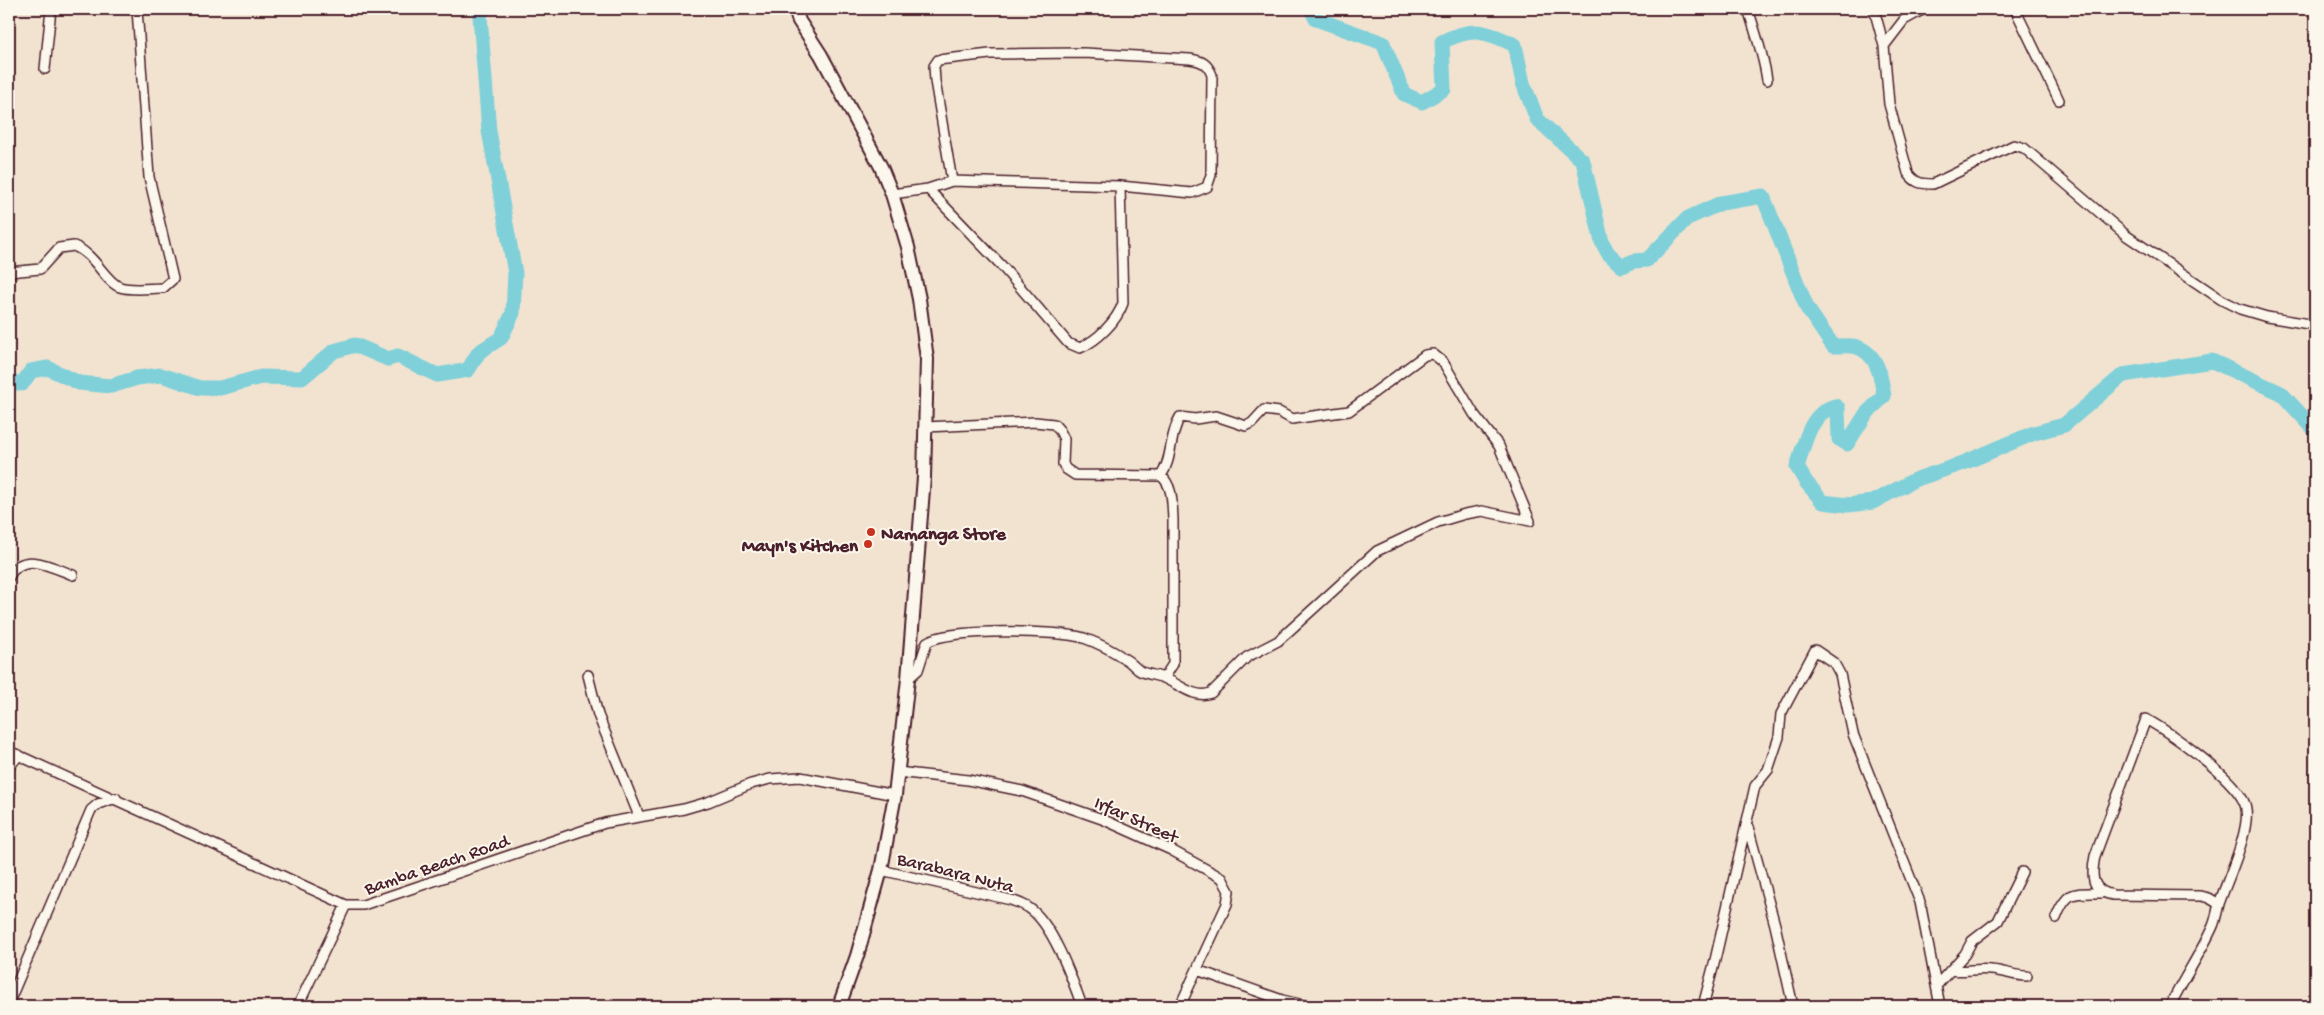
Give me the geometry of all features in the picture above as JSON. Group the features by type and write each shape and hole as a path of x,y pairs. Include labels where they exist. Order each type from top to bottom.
{"main road":[{"path":"795,9 799,21 821,55 882,167 908,246 919,299 927,359 924,477 908,679 895,795 881,870 857,956 839,1006"}],"street":[{"path":"45,69 51,9"},
{"path":"9,272 40,269 59,248 74,246 93,258 114,284 121,288 163,288 173,279 149,177 137,9"},
{"path":"1748,9 1757,43 1764,60 1767,80"},
{"path":"1874,9 1884,46 1889,104 1908,173 1913,180 1923,184 1933,184 2014,145 2024,148 2128,236 2222,300 2240,309 2267,317 2315,325"},
{"path":"1884,46 1904,20 1924,9"},
{"path":"2014,9 2058,100"},
{"path":"892,194 928,189 952,182 1120,186 1192,192 1207,187 1211,175 1212,75 1209,66 1203,61 1084,53 990,54 938,60 934,66 935,81 952,182"},
{"path":"928,189 1002,265 1068,343 1080,348 1087,345 1115,320 1123,304 1120,186"},
{"path":"908,679 918,670 927,642 933,638 964,632 1058,633 1084,638 1125,658 1141,671 1164,678 1194,693 1211,693 1247,657 1278,642 1377,551 1438,522 1482,511 1530,520 1498,446 1474,414 1443,362 1433,354 1425,355 1348,411 1292,418 1279,412 1264,410 1252,424 1246,426 1216,416 1195,419 1180,417 1175,425 1168,466 1161,476"},
{"path":"925,427 1035,422 1054,424 1064,440 1063,464 1066,470 1075,475 1161,476 1167,481 1172,498 1173,519 1173,664 1164,678"},
{"path":"9,577 12,570 23,562 33,561 73,575"},
{"path":"1703,1006 1747,826 1754,786 1768,770 1779,737 1781,714 1815,650 1834,663 1840,674 1854,734 1920,902 1940,1006"},
{"path":"588,675 598,715 639,816"},
{"path":"2101,893 2096,887 2092,871 2095,856 2146,719 2162,728 2225,778 2245,803 2247,814 2236,861 2213,925 2170,1006"},
{"name":"Bamba Beach Road","path":"9,751 346,904 363,905 477,868 580,831 639,816 684,809 708,802 751,784 800,777 835,782 895,795"},
{"path":"9,767 19,755"},
{"name":"Irfar Street","path":"897,772 968,780 1022,792 1102,819 1172,850 1222,878 1229,891 1227,904 1180,1006"},
{"path":"9,1002 91,810 98,804 116,798"},
{"path":"1747,826 1776,925 1794,1006"},
{"name":"Barabara Nuta","path":"881,870 1011,900 1029,908 1039,918 1052,938 1068,970 1082,1006"},
{"path":"1937,985 1965,954 1972,941 1998,921 2022,872"},
{"path":"2056,918 2063,900 2072,894 2201,896 2219,904"},
{"path":"298,1006 346,904"},
{"path":"1197,970 1282,1000 1308,1006"},
{"path":"1950,970 1961,972 1990,970 2014,976 2027,976"}],"waterway":[{"path":"9,381 22,384 31,371 48,368 79,383 111,386 137,378 161,375 200,388 220,388 261,377 302,378 334,351 355,345 388,359 398,356 437,375 468,370 479,352 501,338 513,313 515,273 489,131 480,16 483,9"},
{"path":"1311,9 1316,19 1383,43 1404,94 1422,102 1444,89 1442,42 1463,34 1479,32 1495,36 1515,45 1523,83 1537,119 1583,161 1602,242 1608,253 1622,266 1634,261 1647,260 1688,218 1721,203 1763,196 1807,308 1833,346 1857,347 1870,355 1877,367 1884,396 1866,414 1847,444 1839,439 1838,408 1835,406 1826,410 1813,423 1805,440 1797,467 1806,482 1823,502 1848,505 1873,502 1914,480 1961,464 2034,433 2064,425 2123,375 2212,361 2281,393 2315,430"}],"place":[{"name":"Namanga Store","path":"871,532"},
{"name":"Mayn's Kitchen","path":"868,544"}]}
